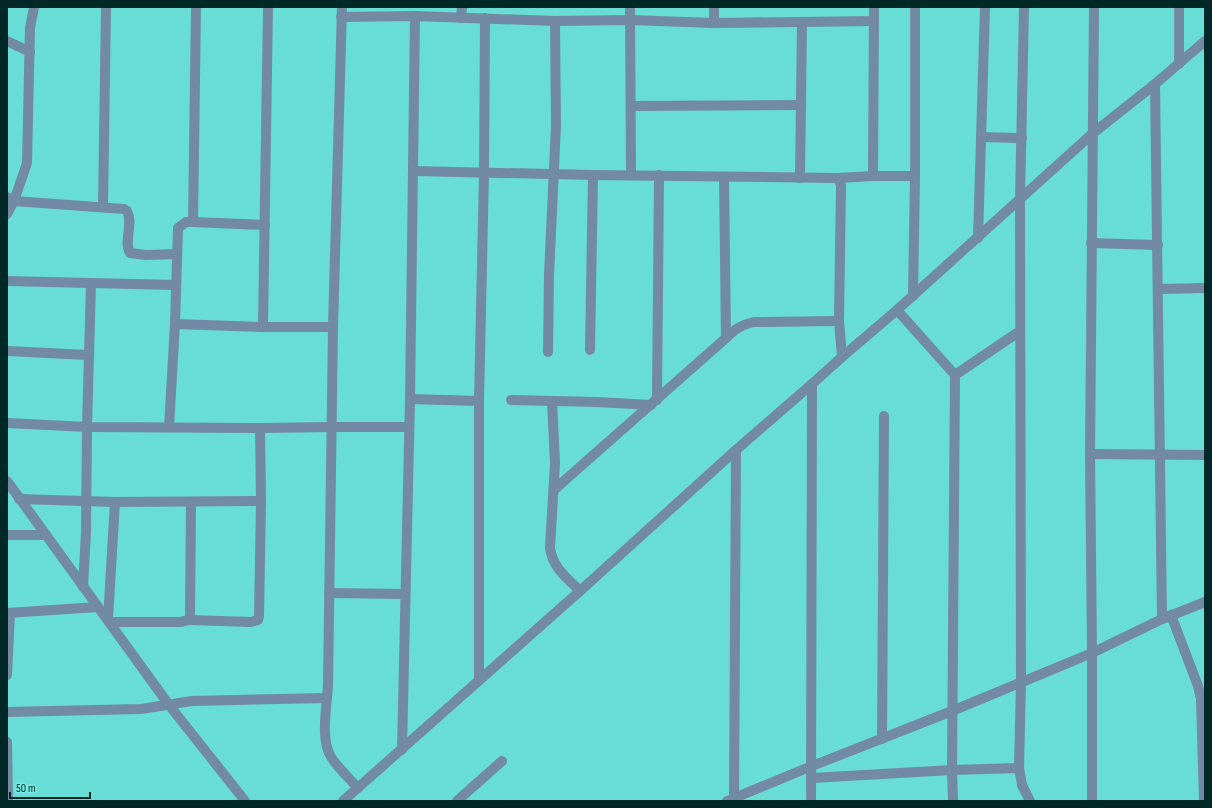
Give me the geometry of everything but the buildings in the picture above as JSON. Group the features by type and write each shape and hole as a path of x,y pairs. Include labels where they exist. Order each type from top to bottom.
{"street":[{"path":"7,214 10,199 27,163 30,28 34,7"},
{"path":"103,207 106,7"},
{"path":"193,222 196,7"},
{"path":"263,327 268,7"},
{"path":"461,18 462,7"},
{"path":"630,7 631,175"},
{"path":"714,7 714,23"},
{"path":"873,176 874,7"},
{"path":"913,296 915,7"},
{"path":"978,238 985,7"},
{"path":"1024,7 1020,200 1021,682 1019,768 1022,785 1030,801"},
{"path":"1092,801 1090,454 1094,7"},
{"path":"1179,7 1179,64"},
{"path":"358,788 331,757 327,746 325,733 330,593 333,327 341,12 555,21 630,20 714,23 802,23 874,20"},
{"path":"402,750 410,399 415,16"},
{"path":"479,680 479,401 484,172 485,18"},
{"path":"548,352 549,275 556,126 555,21"},
{"path":"800,178 802,23"},
{"path":"7,41 30,52"},
{"path":"343,801 402,750 736,450 913,296 1092,134 1155,84 1205,41"},
{"path":"1155,84 1159,289 1159,455 1167,617 1198,686 1200,699 1204,801"},
{"path":"631,106 801,105"},
{"path":"981,136 1022,138"},
{"path":"413,171 800,178 915,176"},
{"path":"590,350 593,175"},
{"path":"654,402 659,175"},
{"path":"724,177 726,338"},
{"path":"838,178 841,185 839,321 842,357"},
{"path":"10,199 124,209 130,216 128,247 130,253 146,255 177,254"},
{"path":"169,427 175,324 178,228 186,222 265,225"},
{"path":"1091,243 1158,244"},
{"path":"7,281 176,285"},
{"path":"83,587 91,283"},
{"path":"1159,289 1205,288"},
{"path":"897,310 955,375 952,711 953,801"},
{"path":"555,489 742,324 754,322 839,321"},
{"path":"175,324 263,327 333,327"},
{"path":"955,375 1020,331"},
{"path":"7,350 88,355"},
{"path":"811,801 812,384"},
{"path":"410,399 479,401"},
{"path":"511,400 654,402"},
{"path":"552,401 555,489 550,548 552,558 558,568 580,591"},
{"path":"882,739 884,416"},
{"path":"7,423 87,427 409,427"},
{"path":"109,621 180,622 189,620 250,622 258,620 260,616 260,428"},
{"path":"736,450 732,800 812,766 952,711 1092,653 1167,617 1205,602"},
{"path":"1090,454 1205,455"},
{"path":"7,481 169,705 245,801"},
{"path":"19,499 115,502 261,501"},
{"path":"109,621 115,502"},
{"path":"189,620 191,502"},
{"path":"7,535 46,535"},
{"path":"330,593 406,594"},
{"path":"7,675 8,613 98,607"},
{"path":"7,712 141,709 192,701 327,698"},
{"path":"7,742 8,801"},
{"path":"461,799 502,761"},
{"path":"812,778 952,770 1019,768"}]}
